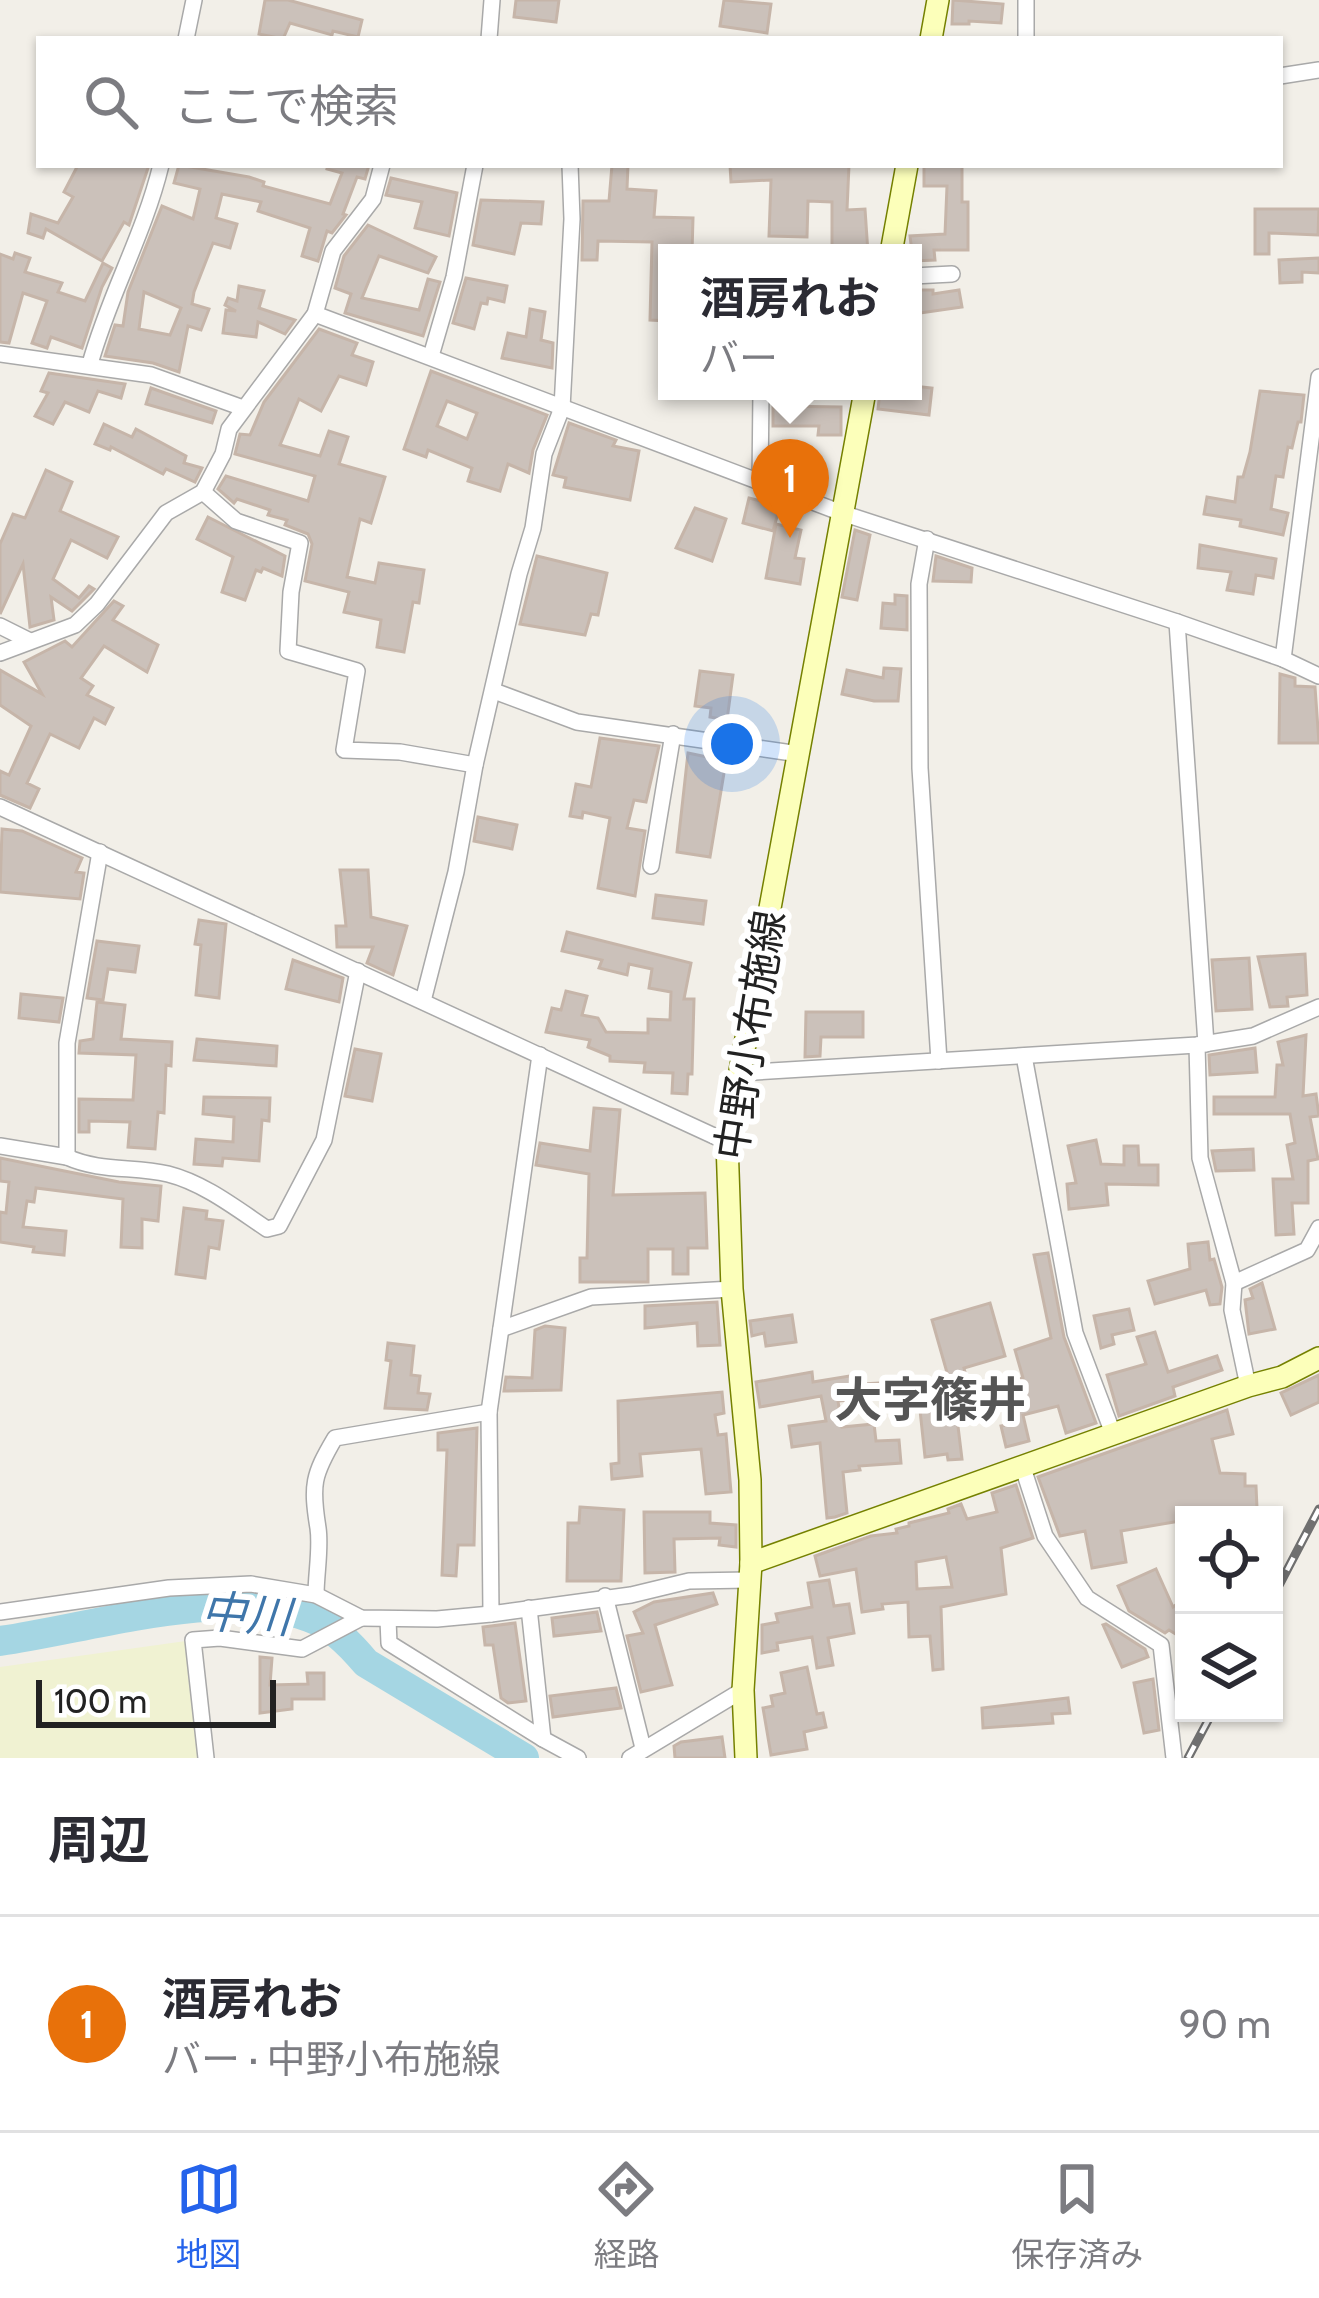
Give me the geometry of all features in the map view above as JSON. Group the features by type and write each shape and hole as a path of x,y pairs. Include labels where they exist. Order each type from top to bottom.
{"main road":[{"path":"932,36 938,0"},
{"path":"893,244 906,168"},
{"name":"中野小布施線","path":"746,1758 743,1690 750,1480 732,1289 727,1142 863,400"},
{"path":"750,1572 1023,1468 1282,1377 1319,1358"}],"street":[{"path":"187,36 194,0"},
{"path":"489,36 492,0"},
{"path":"1026,0 1026,36"},
{"path":"1283,76 1319,70"},
{"path":"90,364 106,305 149,215 160,168"},
{"path":"0,653 75,625 97,604 166,513 202,492 243,408 315,314 333,251 373,199 381,168"},
{"path":"431,356 454,278 474,168"},
{"path":"423,1001 532,528 544,454 562,408 572,219 570,168"},
{"path":"922,276 952,274"},
{"path":"315,314 760,484 1177,622 1319,676"},
{"path":"0,354 151,375 243,408"},
{"path":"1283,659 1319,377"},
{"path":"760,484 761,400"},
{"path":"202,492 236,521 300,543 288,651 357,670 344,750 400,752 475,765"},
{"path":"927,539 919,584 920,767 939,1061"},
{"path":"1177,622 1202,1044 1200,1158 1234,1283 1232,1310 1248,1386"},
{"path":"0,626 28,640"},
{"path":"494,692 577,722 799,754"},
{"path":"652,866 673,734"},
{"path":"0,807 727,1142"},
{"path":"67,1157 67,1043 100,852"},
{"path":"0,1147 67,1157 89,1167 170,1174 267,1229 279,1226 324,1140 358,971"},
{"path":"738,1073 1202,1044 1253,1036 1319,1007"},
{"path":"491,1614 489,1412 540,1055"},
{"path":"1024,1056 1075,1333 1114,1436"},
{"path":"1234,1283 1307,1250 1319,1228"},
{"path":"501,1330 592,1297 732,1289"},
{"path":"316,1595 314,1488 317,1469 335,1438 489,1412"},
{"path":"1023,1468 1045,1535 1087,1598 1161,1645 1174,1758"},
{"path":"0,1612 174,1588 250,1584 316,1595 361,1618 388,1620 491,1614 631,1595 750,1572"},
{"path":"605,1596 636,1753 743,1690"},
{"path":"529,1608 543,1738"},
{"path":"206,1758 193,1640 220,1638 302,1649 361,1618"},
{"path":"388,1620 389,1643 578,1758"}],"green space":[{"path":"193,1640 206,1758 0,1758 0,1667"}],"building":[{"path":"265,0 288,0 362,20 358,36 333,31 332,35 290,23 284,36 259,34"},
{"path":"516,0 559,0 556,22 514,17"},
{"path":"724,0 771,4 767,33 720,26"},
{"path":"953,0 1003,4 1001,23 952,24"},
{"path":"76,168 148,168 129,225 124,222 102,261 46,229 43,238 28,233 31,214 58,223 73,197 64,192"},
{"path":"178,168 249,177 264,182 263,186 330,204 342,173 327,168 368,168 365,179 357,177 346,215 332,233 327,231 318,261 302,256 310,228 258,211 261,202 222,194 216,218 237,224 230,248 213,243 192,304 209,309 201,330 188,326 179,372 105,356 115,325 123,326 128,292 162,206 193,219 200,189 174,183","holes":["144,292 181,308 170,335 139,329"]},
{"path":"612,168 628,168 627,189 656,191 654,217 693,218 692,244 658,244 658,320 650,320 652,242 598,241 597,260 582,260 583,201 609,201"},
{"path":"730,168 849,168 847,210 865,209 867,244 832,244 832,202 808,201 807,237 769,236 771,180 731,182"},
{"path":"924,168 962,168 968,250 934,250 935,260 922,261 922,244 911,244 910,236 945,234 947,186 924,186"},
{"path":"391,178 457,193 449,236 415,228 422,202 386,195"},
{"path":"481,200 543,202 541,224 521,223 514,254 473,245"},
{"path":"1255,209 1319,209 1318,235 1269,233 1269,254 1255,254"},
{"path":"368,225 436,257 428,273 379,256 362,298 419,310 428,279 440,282 423,336 345,313 351,294 335,288 344,256"},
{"path":"15,253 30,258 25,272 62,283 58,292 85,301 103,263 112,268 82,348 51,337 47,348 32,343 47,301 23,293 9,343 0,342 0,254 13,259"},
{"path":"1319,258 1319,273 1302,272 1302,282 1280,283 1279,260"},
{"path":"466,278 507,286 504,302 488,298 487,304 481,303 474,329 453,323"},
{"path":"239,286 264,291 259,308 295,320 285,334 258,322 256,337 223,333 226,310 236,311 225,305 228,298 237,301"},
{"path":"922,290 933,290 933,294 959,290 962,307 922,313"},
{"path":"530,309 545,312 541,340 553,343 552,368 502,358 508,333 526,337"},
{"path":"319,329 357,343 352,355 373,362 366,385 339,376 321,411 299,399 280,445 320,456 329,431 348,437 339,464 385,477 371,523 360,519 347,577 375,583 379,563 424,570 404,652 377,647 381,620 344,612 349,592 305,581 312,544 308,534 285,525 287,520 268,515 270,510 237,499 234,503 218,489 226,476 308,501 315,476 235,454 240,434 250,435 264,402"},
{"path":"431,371 547,415 529,473 508,464 500,491 468,481 472,468 428,450 426,457 404,449","holes":["447,401 477,413 467,439 437,426"]},
{"path":"49,373 125,384 121,398 98,391 89,412 65,402 53,424 35,416 48,393 41,391"},
{"path":"922,387 932,388 929,415 878,409 879,400 922,400"},
{"path":"151,388 216,411 212,423 146,404"},
{"path":"1260,391 1304,395 1301,422 1292,448 1288,447 1283,477 1276,476 1271,509 1288,513 1283,535 1240,526 1241,520 1204,514 1207,497 1235,502 1238,477 1243,477 1250,452"},
{"path":"773,406 841,407 841,435 818,435 819,426 773,426"},
{"path":"569,423 616,440 613,446 639,451 630,500 564,487 566,478 553,475"},
{"path":"104,424 132,437 136,429 186,456 184,463 202,468 195,482 166,469 163,474 111,447 95,444"},
{"path":"46,470 72,482 60,511 118,537 107,558 71,540 53,579 79,598 89,586 94,589 72,611 51,597 54,620 30,627 23,564 0,614 0,544 13,514 25,518"},
{"path":"749,498 780,506 773,531 743,523"},
{"path":"695,508 726,519 712,561 676,548"},
{"path":"208,517 285,556 282,576 256,570 245,600 222,592 233,557 197,539"},
{"path":"776,524 801,530 795,558 804,559 800,584 766,578"},
{"path":"855,530 870,535 857,600 842,597"},
{"path":"1200,545 1276,559 1273,578 1256,575 1253,594 1227,590 1231,572 1198,568"},
{"path":"537,556 607,573 598,615 591,614 585,635 520,624"},
{"path":"936,556 972,568 971,582 933,581"},
{"path":"895,595 907,596 907,630 881,628 883,603 895,604"},
{"path":"114,601 123,606 113,620 158,645 147,672 104,646 81,678 93,686 87,695 113,708 105,724 94,718 79,748 50,734 27,783 39,789 30,808 0,795 0,771 9,775 31,726 0,705 0,670 42,694 24,662 65,641 72,647"},
{"path":"884,668 901,669 898,701 842,694 847,670 883,678"},
{"path":"700,671 733,675 727,720 710,717 711,708 695,706"},
{"path":"1280,674 1295,678 1295,686 1315,687 1319,743 1279,743"},
{"path":"600,738 659,746 646,802 634,800 627,828 645,831 635,896 598,888 610,818 583,812 582,818 570,816 576,784 591,787"},
{"path":"688,753 726,761 710,857 677,852"},
{"path":"478,817 517,825 512,849 474,841"},
{"path":"2,829 22,831 82,858 76,872 84,873 80,899 0,892"},
{"path":"340,870 368,870 371,917 407,926 393,975 367,963 373,947 337,947 336,926 346,926"},
{"path":"656,895 706,901 703,924 653,918"},
{"path":"199,920 226,924 219,998 196,995"},
{"path":"567,932 691,963 684,999 694,999 687,1094 672,1093 673,1073 644,1072 645,1063 610,1061 610,1056 588,1047 590,1040 546,1032 552,1008 561,1010 566,991 587,996 582,1015 598,1018 606,1032 648,1033 648,1019 670,1020 671,992 649,988 652,969 629,964 627,975 599,968 602,960 562,951"},
{"path":"97,941 139,946 135,972 108,969 103,1000 87,998"},
{"path":"1305,954 1307,995 1287,997 1288,1006 1270,1007 1258,957"},
{"path":"1249,958 1252,1009 1216,1011 1212,960"},
{"path":"293,960 343,978 339,1002 286,989"},
{"path":"21,994 63,998 59,1022 19,1018"},
{"path":"97,1002 125,1005 121,1039 172,1042 155,1149 128,1147 130,1122 89,1121 89,1132 79,1132 79,1099 133,1100 136,1055 79,1053 80,1041 93,1039"},
{"path":"806,1012 863,1012 863,1037 821,1037 820,1056 805,1057"},
{"path":"1306,1035 1303,1096 1316,1094 1319,1116 1310,1117 1318,1159 1308,1161 1308,1203 1292,1203 1294,1234 1276,1235 1273,1179 1293,1179 1287,1145 1295,1143 1290,1114 1214,1114 1214,1097 1275,1097 1277,1065 1283,1065 1278,1042"},
{"path":"197,1039 277,1046 276,1066 194,1060"},
{"path":"1255,1048 1257,1072 1210,1075 1209,1055"},
{"path":"355,1049 381,1054 372,1101 345,1096"},
{"path":"204,1097 270,1098 269,1121 262,1120 259,1161 223,1158 222,1166 194,1164 196,1139 233,1142 234,1117 203,1114"},
{"path":"594,1108 620,1110 613,1195 705,1193 707,1248 688,1248 688,1274 673,1274 673,1249 648,1249 648,1282 580,1282 580,1258 587,1258 589,1174 536,1165 540,1143 590,1151"},
{"path":"1096,1140 1101,1164 1124,1165 1124,1146 1138,1146 1139,1165 1158,1165 1158,1185 1106,1184 1108,1205 1069,1209 1067,1184 1076,1183 1068,1146"},
{"path":"1253,1149 1254,1170 1216,1171 1212,1151"},
{"path":"0,1158 161,1186 158,1221 142,1219 142,1248 121,1247 123,1199 36,1188 34,1202 27,1201 23,1227 66,1231 64,1255 0,1242 0,1212 6,1213 9,1182 0,1181"},
{"path":"184,1208 207,1211 206,1219 223,1221 219,1249 209,1247 205,1278 176,1274"},
{"path":"1208,1242 1222,1287 1220,1304 1210,1305 1206,1290 1155,1304 1148,1281 1190,1269 1188,1244"},
{"path":"1048,1253 1064,1337 1096,1423 1066,1433 1058,1406 1023,1415 1029,1441 1006,1447 1001,1426 1007,1425 998,1385 1023,1378 1015,1350 1051,1338 1034,1255"},
{"path":"1262,1283 1275,1329 1249,1334 1245,1300 1253,1298 1250,1289"},
{"path":"717,1302 720,1345 698,1346 697,1323 645,1328 645,1306"},
{"path":"990,1303 1005,1356 964,1368 973,1406 956,1410 962,1459 948,1460 947,1454 925,1457 917,1382 948,1376 932,1320"},
{"path":"1129,1309 1134,1330 1112,1335 1114,1344 1101,1348 1094,1316"},
{"path":"792,1315 796,1342 766,1346 764,1333 752,1336 750,1321"},
{"path":"565,1328 561,1390 504,1391 506,1377 532,1378 535,1330"},
{"path":"1155,1332 1168,1372 1217,1356 1222,1370 1173,1387 1175,1396 1119,1416 1107,1375 1146,1364 1137,1337"},
{"path":"388,1343 414,1346 411,1375 420,1376 418,1393 430,1394 427,1410 385,1408 391,1361 386,1360"},
{"path":"812,1372 813,1382 862,1374 862,1384 878,1383 879,1398 838,1401 842,1427 874,1424 876,1441 899,1440 901,1463 843,1472 847,1513 835,1517 827,1518 820,1443 792,1447 789,1426 826,1421 821,1396 760,1407 756,1382"},
{"path":"1319,1375 1319,1402 1291,1415 1281,1393"},
{"path":"722,1392 724,1413 715,1415 718,1435 726,1434 731,1492 706,1494 701,1449 640,1454 642,1476 612,1479 611,1464 619,1463 618,1401"},
{"path":"1227,1410 1233,1434 1212,1439 1220,1473 1245,1474 1245,1486 1256,1486 1257,1506 1175,1506 1175,1522 1121,1531 1126,1562 1092,1568 1085,1531 1060,1536 1038,1477"},
{"path":"477,1428 474,1545 458,1545 456,1576 442,1575 447,1450 438,1450 438,1433"},
{"path":"1016,1485 1033,1538 1001,1548 1006,1594 941,1607 943,1669 933,1670 930,1636 909,1637 908,1602 862,1612 856,1569 820,1576 815,1556 871,1536 897,1533 896,1529 909,1523 949,1513 948,1509 961,1504 967,1519 997,1512 992,1493","holes":["946,1557 952,1587 917,1589 916,1562"]},
{"path":"580,1507 624,1510 621,1581 567,1581 568,1523 579,1523"},
{"path":"644,1512 710,1512 710,1523 736,1525 736,1547 719,1545 720,1538 674,1539 675,1572 645,1573"},
{"path":"1156,1569 1175,1606 1175,1634 1165,1633 1129,1611 1118,1586"},
{"path":"829,1580 834,1606 849,1604 854,1633 828,1638 833,1665 817,1668 812,1637 777,1643 778,1650 762,1653 762,1625 778,1622 776,1614 812,1607 808,1583"},
{"path":"713,1593 717,1604 655,1625 672,1685 641,1692 627,1636 643,1633 634,1612 654,1602"},
{"path":"597,1612 601,1631 554,1636 552,1618"},
{"path":"515,1623 526,1701 508,1703 501,1698 493,1645 485,1645 483,1627"},
{"path":"1106,1624 1145,1649 1148,1657 1122,1667"},
{"path":"260,1657 272,1658 270,1685 308,1684 307,1673 324,1673 324,1699 292,1699 292,1709 260,1713"},
{"path":"807,1667 817,1714 823,1713 826,1727 804,1732 807,1749 771,1755 763,1708 773,1706 771,1696 785,1693 781,1673"},
{"path":"1153,1679 1159,1730 1144,1733 1134,1683"},
{"path":"616,1688 621,1708 553,1717 550,1696"},
{"path":"1068,1698 1070,1713 1052,1714 1053,1723 983,1728 982,1708"},
{"path":"722,1737 725,1758 675,1758 674,1746 681,1742"}],"waterway":[{"name":"中川","path":"0,1641 156,1612 237,1606 274,1609 326,1625 366,1663 524,1758"}],"railway":[{"path":"1283,1578 1319,1509"},
{"path":"1188,1758 1207,1722"}],"place":[{"name":"酒房れお","path":"790,538"}],"district":[{"name":"大字篠井","path":"930,1400"}]}
